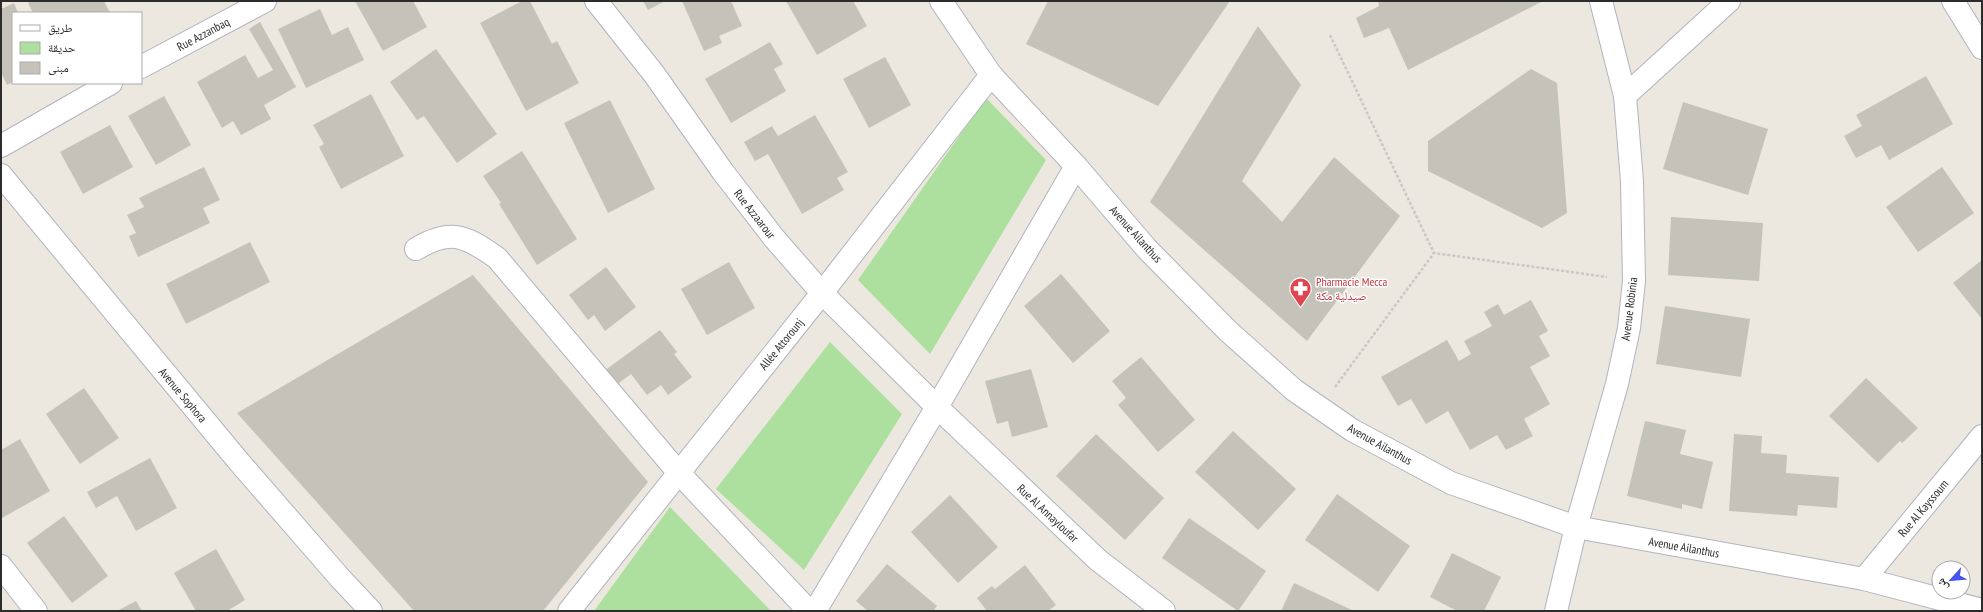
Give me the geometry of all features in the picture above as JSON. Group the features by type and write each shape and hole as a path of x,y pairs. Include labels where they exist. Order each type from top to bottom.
{"street":[{"name":"Rue Azzanbaq","path":"142,66 265,1"},
{"name":"Rue Azzaarour","path":"596,1 654,74 723,172 774,238 822,293 937,407"},
{"name":"Avenue Ailanthus","path":"941,1 991,75 1076,166 1147,249 1228,331 1294,390 1352,430 1451,483 1576,527 1864,579 1982,610"},
{"name":"Avenue Robinia","path":"1556,611 1576,527 1617,384 1629,328 1634,281 1632,181 1625,96 1601,1"},
{"path":"1625,96 1729,1"},
{"path":"1954,1 1982,48"},
{"name":"Allée Attorounj","path":"569,611 678,472 822,293 991,75"},
{"path":"1,146 109,84"},
{"path":"815,611 937,407 1076,166"},
{"name":"Avenue Sophora","path":"1,175 240,463 340,578 371,611"},
{"path":"416,249 437,239 455,236 466,238 476,243 497,258 678,472 809,611"},
{"name":"Rue Al Annayloufar","path":"937,407 1098,560 1164,611"},
{"name":"Rue Al Kayssoum","path":"1864,579 1982,436"},
{"path":"1,566 36,611"}],"path":[{"path":"1330,35 1434,253"},
{"path":"1434,253 1634,281"},
{"path":"1319,408 1434,253"}],"green space":[{"path":"986,98 1046,160 930,354 858,280"},
{"path":"830,342 902,414 804,570 716,489"},
{"path":"670,507 771,611 594,611"}],"building":[{"path":"32,1 104,1 110,12 32,12 28,3"},
{"path":"355,1 413,1 427,27 383,51"},
{"path":"522,1 530,1 552,44 557,41 579,83 526,111 480,23"},
{"path":"643,1 665,1 648,10"},
{"path":"682,1 731,1 742,26 719,36 722,43 704,51"},
{"path":"786,1 853,1 867,26 817,55"},
{"path":"1048,1 1230,1 1158,106 1026,44"},
{"path":"1378,1 1543,1 1408,70 1389,28 1364,38 1356,18 1379,6"},
{"path":"14,3 18,12 12,12 12,82 7,85 1,72 1,9"},
{"path":"320,9 332,35 348,27 364,60 306,88 278,29"},
{"path":"260,22 296,87 264,105 271,119 241,135 233,121 222,128 197,82 245,55 258,78 273,70 249,29"},
{"path":"1258,26 1301,85 1242,181 1282,222 1334,157 1400,216 1307,341 1150,202"},
{"path":"770,42 783,64 774,69 786,91 731,123 705,79"},
{"path":"436,49 497,134 457,163 424,116 417,120 390,82"},
{"path":"885,57 911,105 869,128 843,79"},
{"path":"1531,69 1557,83 1567,213 1542,228 1428,171 1428,141"},
{"path":"1926,76 1953,124 1889,160 1881,145 1856,158 1844,136 1862,126 1856,115"},
{"path":"371,94 404,156 341,189 319,147 324,144 313,125"},
{"path":"164,96 191,145 156,165 128,116"},
{"path":"610,100 655,189 608,213 564,123"},
{"path":"1683,102 1768,129 1748,195 1663,169"},
{"path":"815,115 848,172 837,178 844,190 802,214 768,154 755,161 744,142 772,126 778,136"},
{"path":"110,125 133,167 83,194 60,152"},
{"path":"522,151 577,239 537,265 499,204 501,203 483,176"},
{"path":"204,167 220,200 203,208 210,223 138,257 129,236 136,233 127,215 144,207 139,198"},
{"path":"1942,167 1974,213 1918,252 1886,207"},
{"path":"1671,217 1763,223 1759,281 1668,275"},
{"path":"250,242 270,282 186,324 166,284"},
{"path":"1982,260 1982,319 1953,283"},
{"path":"729,262 755,308 707,335 681,289"},
{"path":"606,267 636,307 605,331 594,315 588,320 569,295"},
{"path":"1061,274 1110,331 1073,363 1024,306"},
{"path":"473,275 648,482 543,611 414,611 237,413"},
{"path":"1531,300 1548,331 1539,336 1550,356 1530,367 1550,404 1524,419 1533,436 1506,450 1497,435 1470,450 1448,411 1426,424 1411,399 1398,406 1381,377 1447,340 1459,361 1471,354 1464,341 1492,326 1484,312 1498,304 1504,315"},
{"path":"1665,306 1750,319 1741,377 1656,364"},
{"path":"660,330 677,352 674,354 692,377 668,395 661,385 647,395 631,374 611,389 600,374"},
{"path":"1141,357 1195,420 1158,452 1118,405 1126,398 1112,381"},
{"path":"1031,369 1048,427 1012,437 1008,421 997,424 985,381"},
{"path":"1866,378 1918,428 1902,443 1900,441 1878,463 1829,416"},
{"path":"84,388 119,438 80,464 46,414"},
{"path":"1645,421 1686,430 1680,454 1713,462 1702,509 1682,504 1682,509 1627,496"},
{"path":"1233,431 1296,489 1258,530 1195,472"},
{"path":"1096,434 1164,498 1125,540 1056,476"},
{"path":"1734,434 1762,436 1761,453 1787,455 1786,473 1839,477 1837,508 1798,505 1797,516 1729,511"},
{"path":"20,439 50,491 2,518 1,450"},
{"path":"150,458 177,508 136,531 117,496 96,508 87,492"},
{"path":"1337,494 1410,546 1378,592 1305,540"},
{"path":"950,495 998,547 958,583 911,532"},
{"path":"64,516 108,576 72,603 27,543"},
{"path":"1189,518 1266,571 1238,611 1162,558"},
{"path":"216,549 245,600 227,611 196,611 174,573"},
{"path":"1452,553 1501,577 1484,611 1457,611 1430,597"},
{"path":"887,564 937,606 933,611 868,611 856,601"},
{"path":"1025,565 1056,605 1048,611 987,611 977,598 992,586 995,589"},
{"path":"1294,583 1354,611 1281,611"},
{"path":"136,601 142,611 117,611"}],"place":[{"name":"Pharmacie Mecca صيدلية مكة","path":"1300,308"}]}
